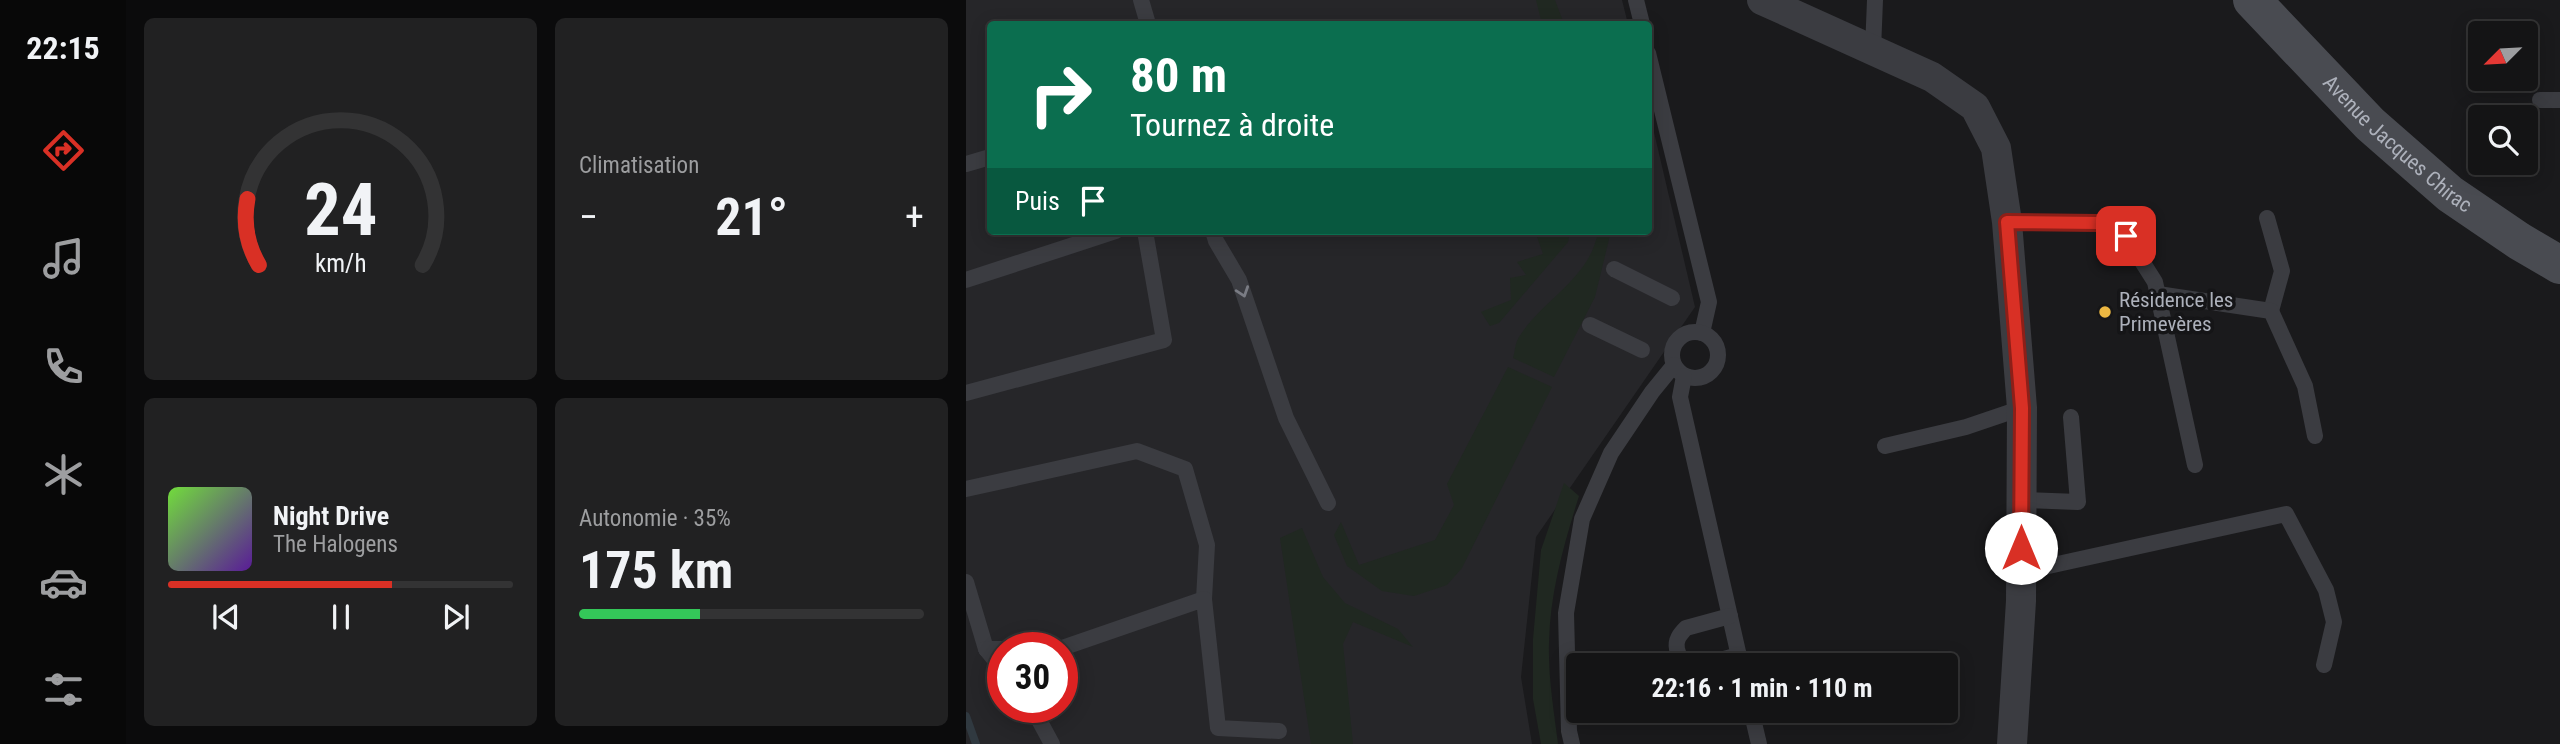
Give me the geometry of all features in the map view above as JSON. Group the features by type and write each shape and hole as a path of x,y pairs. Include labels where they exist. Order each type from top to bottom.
{"main road":[{"name":"Avenue Jacques Chirac","path":"2252,0 2370,124 2450,194 2560,265"}],"street":[{"path":"1762,0 1933,77 1975,107 1996,148 2007,222 2022,408 2021,572 2012,744"}],"lane":[{"path":"1140,0 1147,21"},
{"path":"1636,0 1641,21"},
{"path":"1873,50 1875,0"},
{"path":"1652,69 1709,302 1702,333"},
{"path":"2540,100 2560,100"},
{"path":"966,164 987,158"},
{"path":"2267,218 2282,271 2271,311 2305,386 2315,436"},
{"path":"2007,222 2098,223 2126,236 2155,282 2194,465"},
{"path":"966,280 1104,235"},
{"path":"966,393 1164,340 1146,235"},
{"path":"1214,235 1239,280 1286,418 1328,503"},
{"path":"1614,269 1672,298"},
{"path":"2158,294 2271,311"},
{"path":"1590,325 1642,350"},
{"path":"1687,333 1702,333 1714,342 1718,357 1716,364 1706,375 1692,378 1679,370 1671,358 1675,343 1687,333"},
{"path":"1679,370 1680,397 1738,653"},
{"path":"1572,744 1569,731 1566,613 1582,519 1611,453 1652,392 1679,370"},
{"path":"1885,446 1966,427 2022,408"},
{"path":"2022,500 2078,502 2071,417"},
{"path":"966,489 1137,451 1185,469 1207,545 1205,599 1218,728 1279,731"},
{"path":"2021,572 2286,514 2326,590 2334,622 2325,665"},
{"path":"966,582 986,649"},
{"path":"1078,643 1205,599"},
{"path":"1677,653 1676,643 1686,628 1730,616"},
{"path":"1041,723 1052,744"},
{"path":"1754,723 1759,744"}],"shaded area":[{"path":"966,0 1622,0 1627,21 987,21 987,235 1652,235 1652,124 1695,307 1536,537 1521,677 1532,744 966,744"},
{"path":"1536,0 1555,0 1563,21 1541,21"},
{"path":"1536,235 1569,235 1568,242 1499,323 1490,326 1481,312 1511,300 1510,278 1526,275 1517,262 1543,254"},
{"path":"1597,235 1610,235 1595,297 1554,377 1513,358 1518,339 1529,324 1576,275 1594,248"},
{"path":"1508,367 1552,387 1462,568 1447,585 1414,596 1382,591 1347,566 1334,535 1341,522 1359,565 1435,540 1454,505 1447,484"},
{"path":"1564,483 1579,496 1559,568 1550,624 1549,668 1558,744 1541,744 1533,699 1533,639 1541,550"},
{"path":"1302,528 1323,577 1345,603 1398,629 1413,647 1353,622 1343,644 1353,744 1311,744 1280,538"}],"waterway":[{"path":"966,716 976,744"}],"place":[{"name":"Résidence les Primevères","path":"2105,312"}],"route":[{"path":"2021,548 2022,408 2007,222 2098,223 2126,236"}]}
